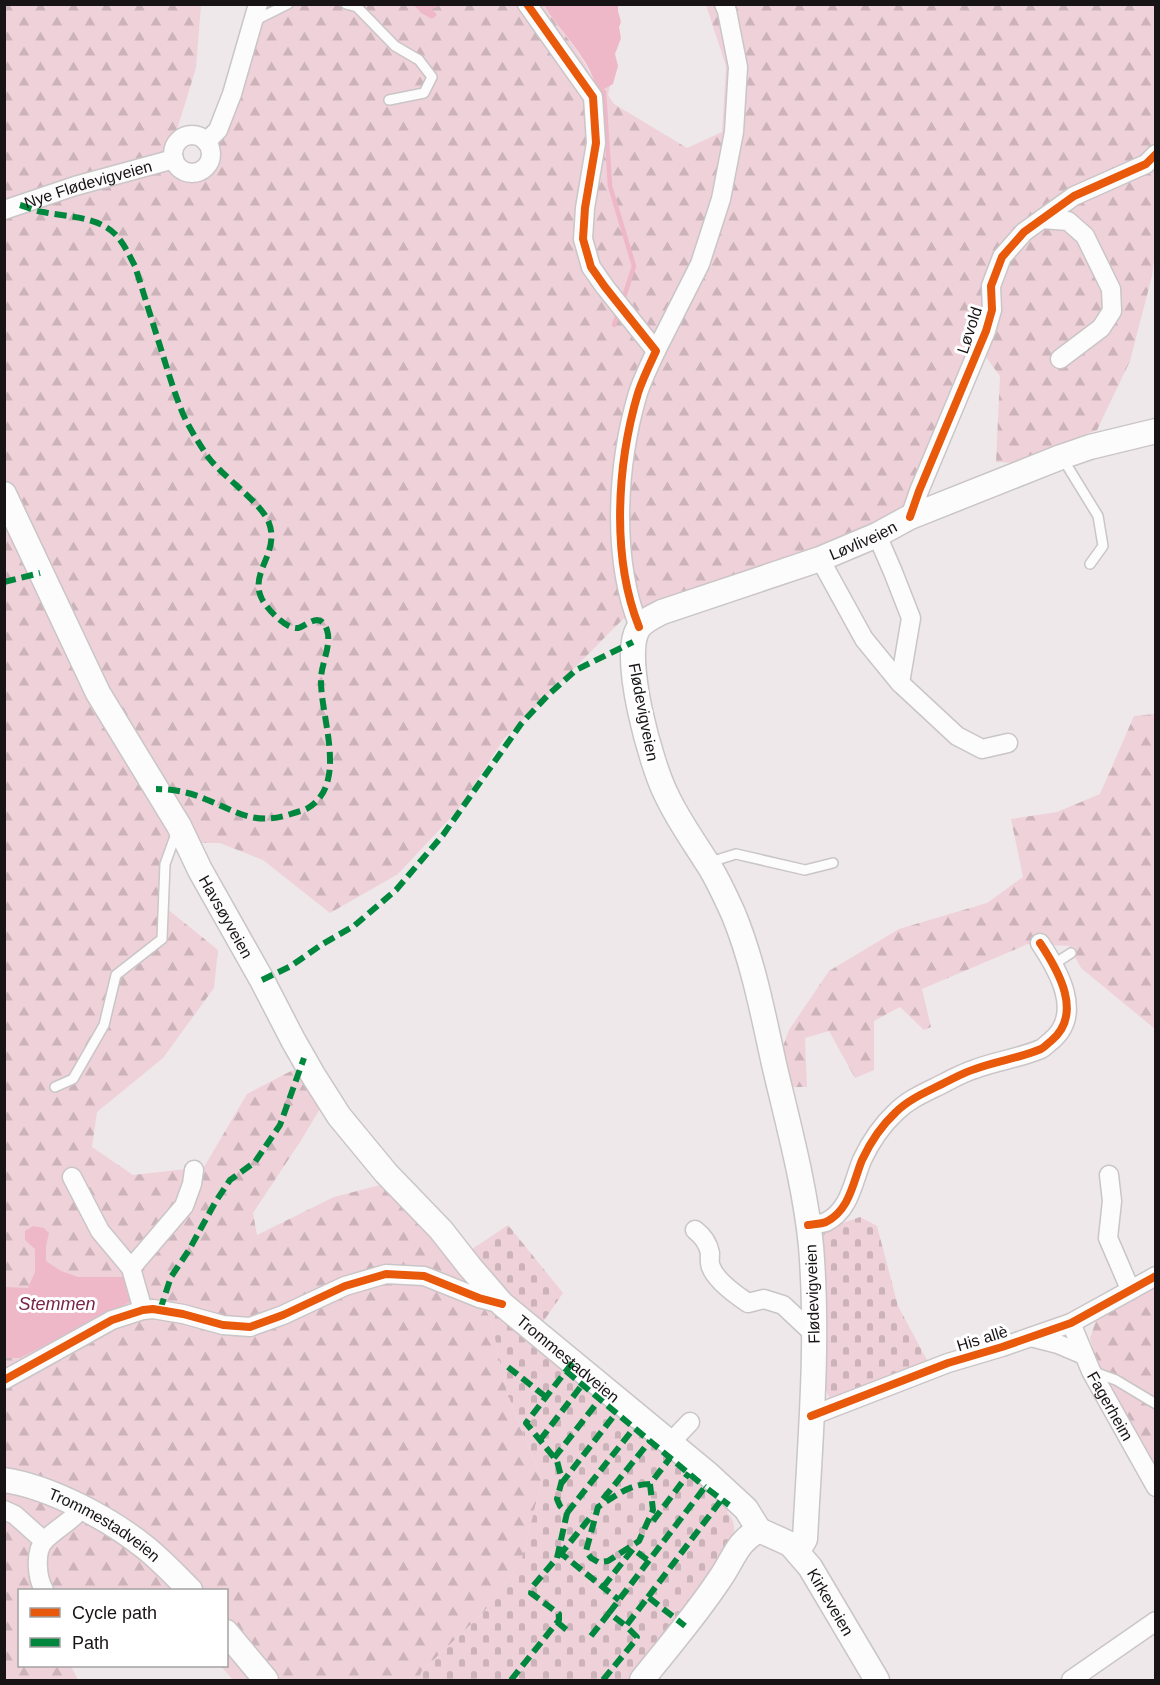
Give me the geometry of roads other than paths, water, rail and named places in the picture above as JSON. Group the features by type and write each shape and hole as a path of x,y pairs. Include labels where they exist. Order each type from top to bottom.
{"main road":[{"name":"Løvliveien","path":"639,627 662,612 820,559 877,535 910,517 1061,457 1090,447 1155,431"},
{"name":"Havsøyveien","path":"4,494 98,693 179,825 200,870 313,1075 339,1116 386,1173 441,1230 502,1304"},
{"name":"Flødevigveien","path":"639,627 633,642 633,658 637,690 652,758 658,778 678,818 708,863 733,914 744,943 760,1002 804,1195 815,1335 805,1539 798,1551"},
{"name":"Trommestadveien","path":"502,1304 671,1442 746,1509 765,1533"},
{"name":"Trommestadveien","path":"4,1480 49,1493 104,1520 147,1548 189,1589"},
{"name":"Kirkeveien","path":"765,1533 790,1544 798,1551 810,1567 877,1680"},
{"path":"642,1680 721,1579 735,1552 749,1535 765,1533"},
{"path":"228,1634 266,1680"}],"street":[{"path":"527,4 593,97 596,143 585,208 583,239 591,267 656,351"},
{"path":"639,627 631,608 621,548 621,489 626,446 639,391 656,351 700,264 721,200 734,132 738,67 724,4"},
{"path":"206,142 218,130 232,94 256,13"},
{"name":"Nye Flødevigveien","path":"195,136 206,142 211,153 208,165 199,172 181,170 174,159 175,147 183,138 195,136"},
{"name":"Løvold","path":"910,517 986,330 992,310 991,286 1002,257 1024,232 1074,196 1146,164 1155,153"},
{"name":"Nye Flødevigveien","path":"4,210 75,186 174,159"},
{"path":"1042,219 1068,221 1085,236 1111,288 1112,311 1101,328 1060,359"},
{"path":"877,535 911,618 900,683"},
{"path":"820,559 864,639 900,683 957,736 982,749 1008,743"},
{"path":"808,1225 826,1222 844,1205 871,1144 883,1125 907,1103 973,1069 1042,1048 1059,1034 1066,1020 1067,1005 1064,986 1054,964 1040,943"},
{"path":"130,1268 184,1206 192,1184 194,1170"},
{"path":"1109,1175 1112,1201 1108,1238 1130,1289"},
{"path":"72,1177 99,1231 130,1268 143,1310"},
{"path":"695,1230 708,1245 710,1266 715,1275 734,1293 748,1303 764,1299 783,1305 815,1335"},
{"name":"Trommestadveien","path":"4,1380 112,1320 143,1310 153,1309 224,1325 250,1327 283,1315 345,1286 386,1274 424,1276 479,1298 502,1304"},
{"name":"His allè","path":"811,1416 948,1363 1071,1323 1155,1276"},
{"name":"Fagerheim","path":"1071,1323 1088,1363 1155,1487"},
{"path":"1031,1337 1058,1344 1088,1363"},
{"path":"671,1442 690,1422"},
{"path":"44,1589 39,1580 38,1567 40,1550 44,1541 76,1516 82,1508"},
{"path":"4,1510 15,1515 44,1541"},
{"path":"1071,1680 1155,1621"}],"lane":[{"path":"256,13 288,4"},
{"path":"346,4 357,7 395,46 419,60 432,77 424,93 389,100"},
{"path":"1061,457 1098,516 1103,546 1090,564"},
{"path":"55,1087 73,1079 104,1025 116,975 162,939 165,864 179,825"},
{"path":"708,863 736,854 805,870 833,863"},
{"path":"1054,964 1071,953"},
{"path":"1088,1363 1155,1404"}],"water":[{"path":"414,5 442,5 432,9 437,15 432,19 421,13"},
{"path":"544,5 618,5 621,38 615,54 618,66 613,84 603,90 604,107 601,112 590,71 580,53"},
{"name":"Stemmen","path":"33,1226 44,1228 49,1233 46,1261 61,1271 78,1277 126,1277 132,1301 20,1358 5,1358 5,1287 28,1288 35,1272 35,1249 25,1240 25,1231"}],"waterway":[{"path":"604,92 610,186 634,266 623,300"},
{"path":"614,325 618,313"}]}
